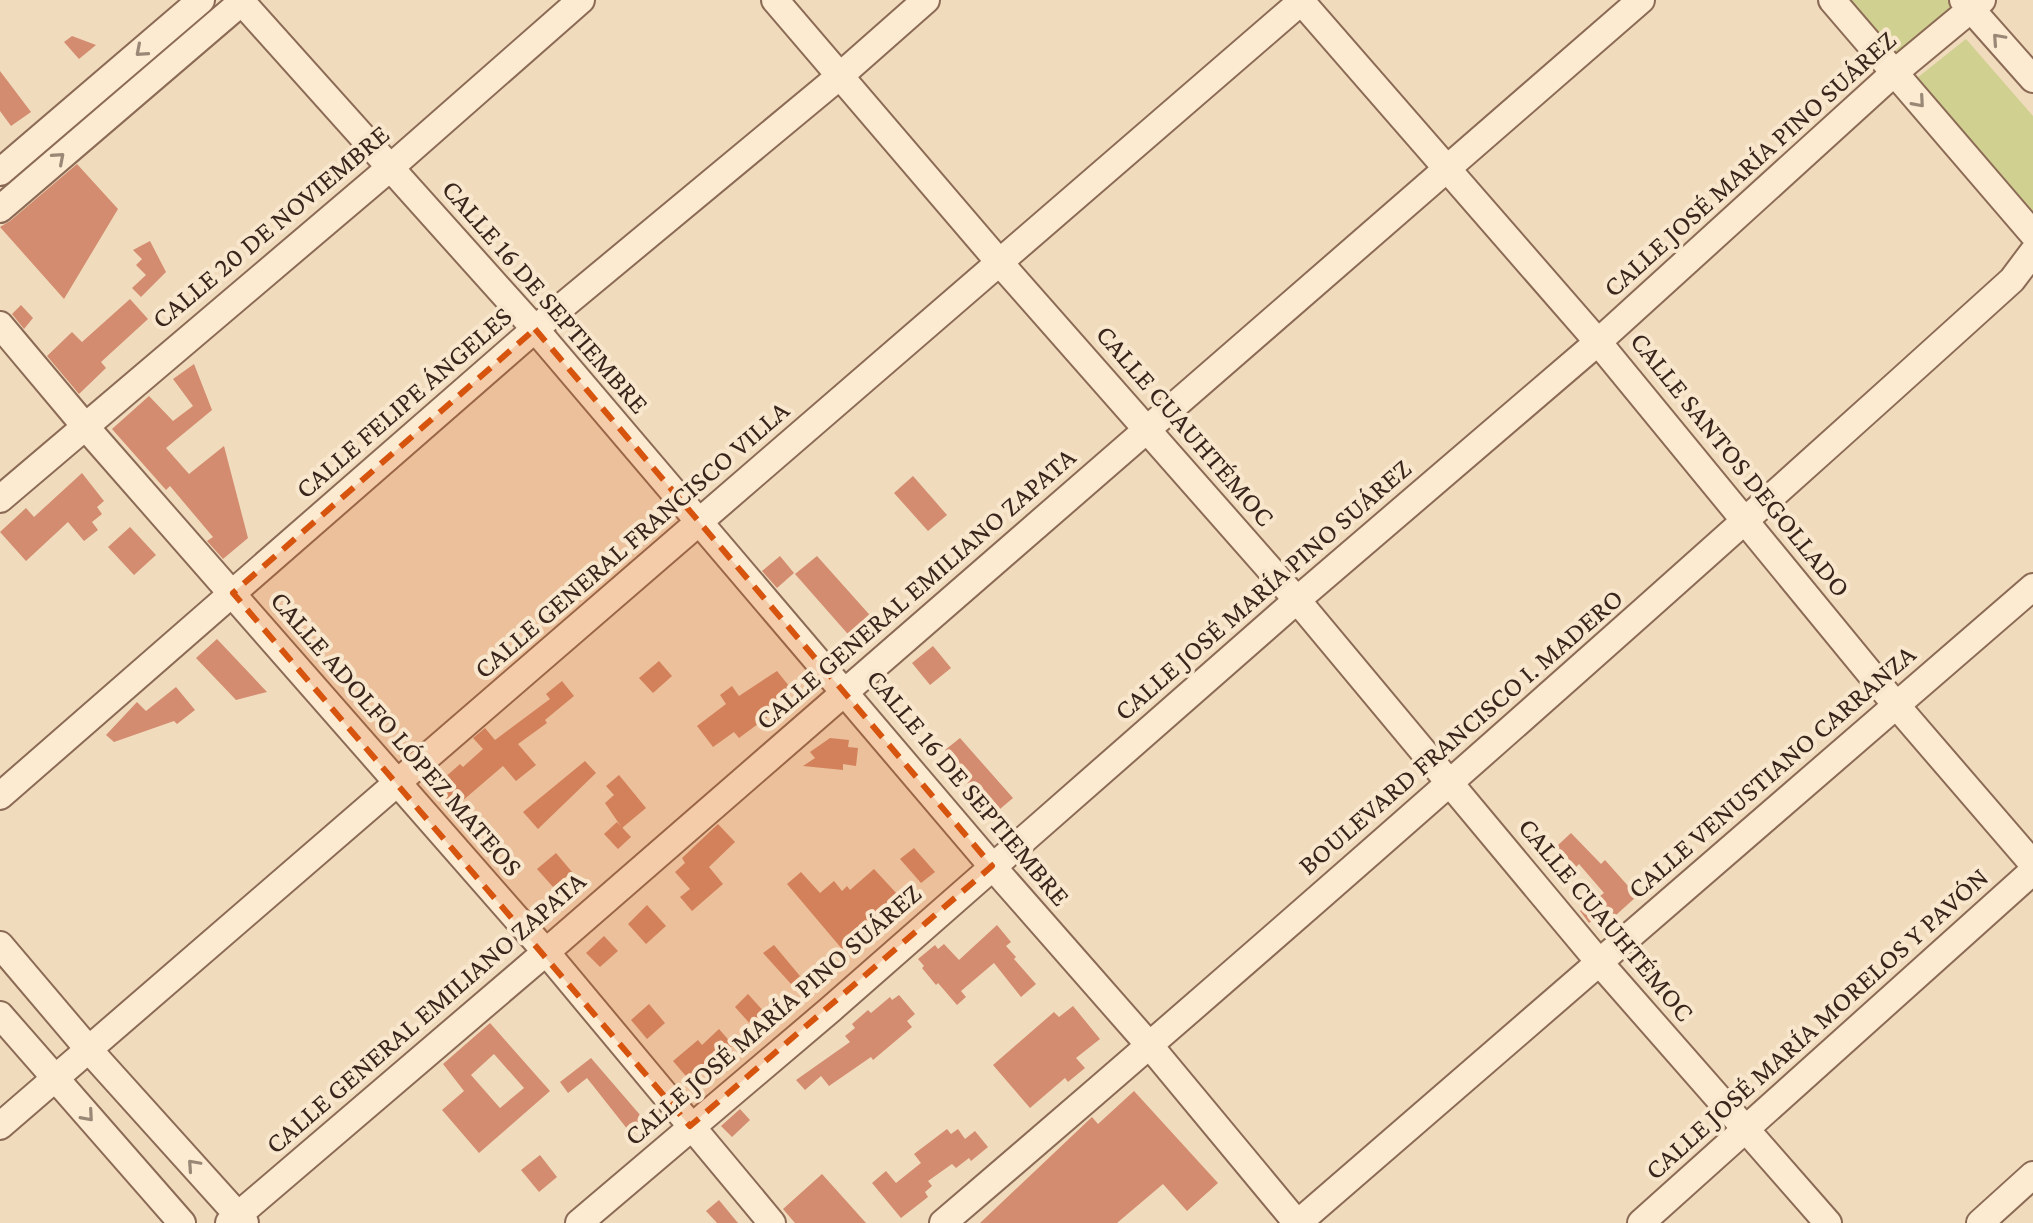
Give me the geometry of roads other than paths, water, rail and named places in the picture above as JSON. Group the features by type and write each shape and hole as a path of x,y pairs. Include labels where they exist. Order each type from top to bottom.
{"street":[{"path":"0,172 201,0"},
{"name":"CALLE 20 DE NOVIEMBRE","path":"0,499 391,167 581,0"},
{"name":"CALLE CUAUHTÉMOC","path":"775,0 1000,263 1297,600 1599,962 1828,1223"},
{"name":"CALLE FELIPE ÁNGELES","path":"0,796 535,329 841,75 926,0"},
{"name":"CALLE SANTOS DEGOLLADO","path":"1302,0 1598,342 1896,705 2033,864"},
{"name":"CALLE GENERAL FRANCISCO VILLA","path":"0,1126 1302,0"},
{"name":"CALLE GENERAL EMILIANO ZAPATA","path":"238,1220 1641,0"},
{"path":"1832,0 2033,234"},
{"path":"0,209 242,1"},
{"name":"CALLE 16 DE SEPTIEMBRE","path":"242,1 535,329 992,866 1150,1046 1297,1223"},
{"path":"1972,3 2033,79"},
{"name":"CALLE JOSÉ MARÍA PINO SUÁREZ","path":"579,1223 831,1009 1297,600 1598,342 1972,3"},
{"name":"BOULEVARD FRANCISCO I. MADERO","path":"943,1223 1150,1046 1747,521 2023,275 2033,252"},
{"name":"CALLE ADOLFO LÓPEZ MATEOS","path":"0,325 546,952 772,1223"},
{"name":"CALLE VENUSTIANO CARRANZA","path":"1297,1223 2033,587"},
{"name":"CALLE JOSÉ MARÍA MORELOS Y PAVÓN","path":"1641,1223 2033,871"},
{"path":"0,945 238,1220"},
{"path":"0,1015 182,1223"},
{"path":"1980,1223 2033,1175"}]}
